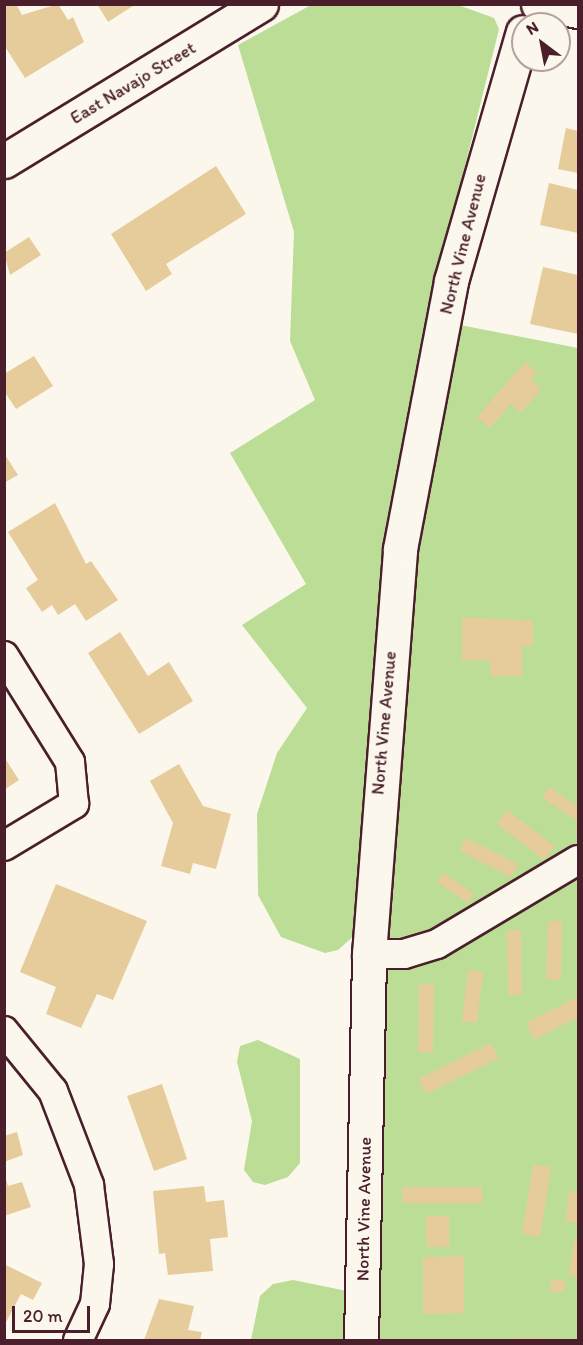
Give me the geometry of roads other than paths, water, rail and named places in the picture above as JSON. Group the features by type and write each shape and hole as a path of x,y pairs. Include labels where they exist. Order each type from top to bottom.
{"street":[{"name":"East Navajo Street","path":"4,161 261,4"},
{"path":"538,4 579,11"},
{"name":"North Vine Avenue","path":"361,1341 369,954 400,549 451,281 511,70"},
{"path":"4,656 70,762 78,806 4,846"},
{"path":"369,954 404,954 437,944 579,860"},
{"path":"4,1031 53,1091 89,1185 99,1264 95,1304 78,1341"}]}
